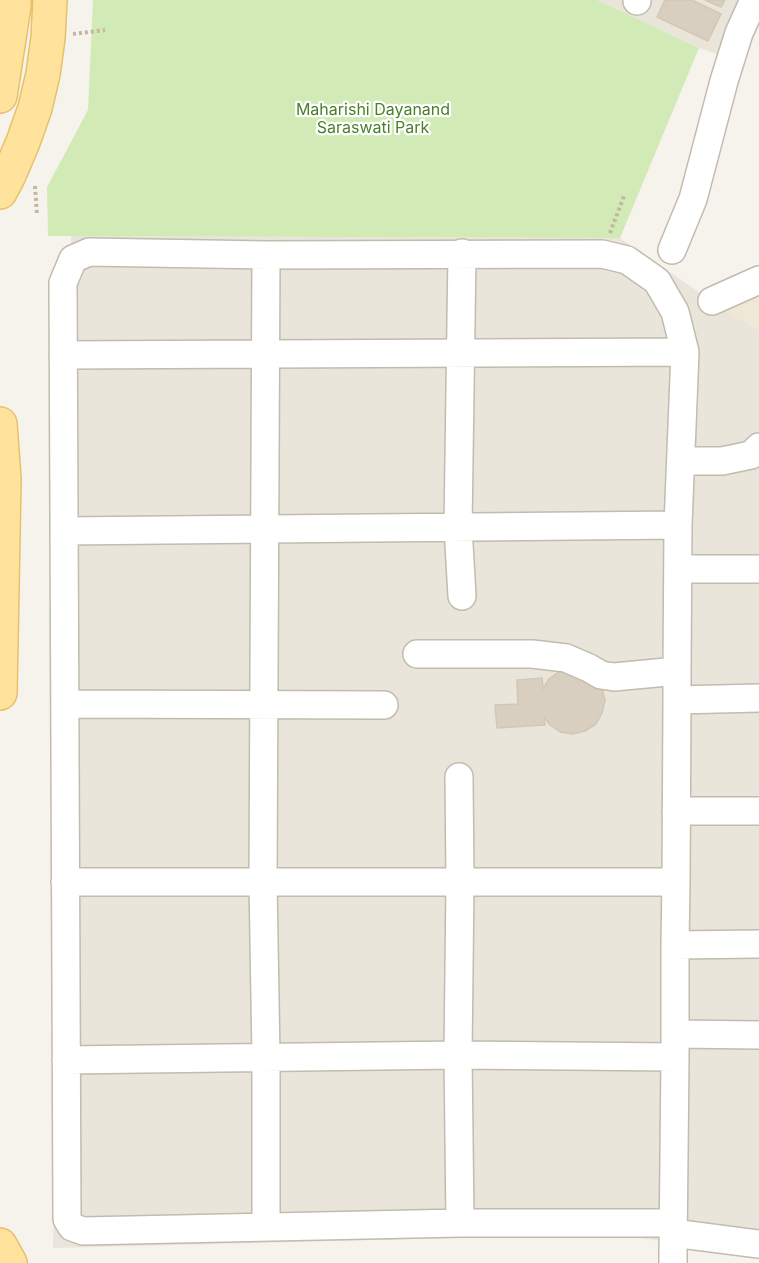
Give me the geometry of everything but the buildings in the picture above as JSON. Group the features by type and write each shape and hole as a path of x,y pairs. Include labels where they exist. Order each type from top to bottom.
{"main road":[{"path":"0,96 14,0"},
{"path":"0,192 23,142 35,108 48,38 50,0"},
{"path":"0,424 4,479 0,693"},
{"path":"0,1245 10,1263"}],"street":[{"path":"672,250 693,199 724,81 736,43 754,0"},
{"path":"673,1263 673,1228 675,1046 678,525 685,352 675,312 657,281 627,260 602,254 266,255 89,252 74,259 63,283 67,1219 72,1227 83,1231 460,1223 673,1228 759,1244"},
{"path":"462,253 458,527 462,596"},
{"path":"266,255 262,882 266,1057 266,1227"},
{"path":"712,301 759,280"},
{"path":"63,355 685,352"},
{"path":"681,461 722,461 751,455 759,447"},
{"path":"64,531 678,525"},
{"path":"678,569 759,569"},
{"path":"417,654 532,654 566,658 601,675 614,677 677,671"},
{"path":"677,700 759,698"},
{"path":"64,704 384,705"},
{"path":"459,777 460,1223"},
{"path":"676,812 759,811"},
{"path":"65,882 676,882"},
{"path":"675,945 759,944"},
{"path":"66,1060 458,1055 675,1046 759,1035"}],"path":[{"path":"34,184 37,215"},
{"path":"602,254 624,196"}],"shaded area":[{"path":"597,0 743,0 717,54 699,48"},
{"path":"71,236 620,238 725,310 759,330 759,1256 614,1234 53,1248"},
{"path":"759,287 759,330 725,310"}],"green space":[{"name":"Maharishi Dayanand Saraswati Park","path":"93,0 597,0 699,48 620,238 48,236 47,187 88,110"}]}
